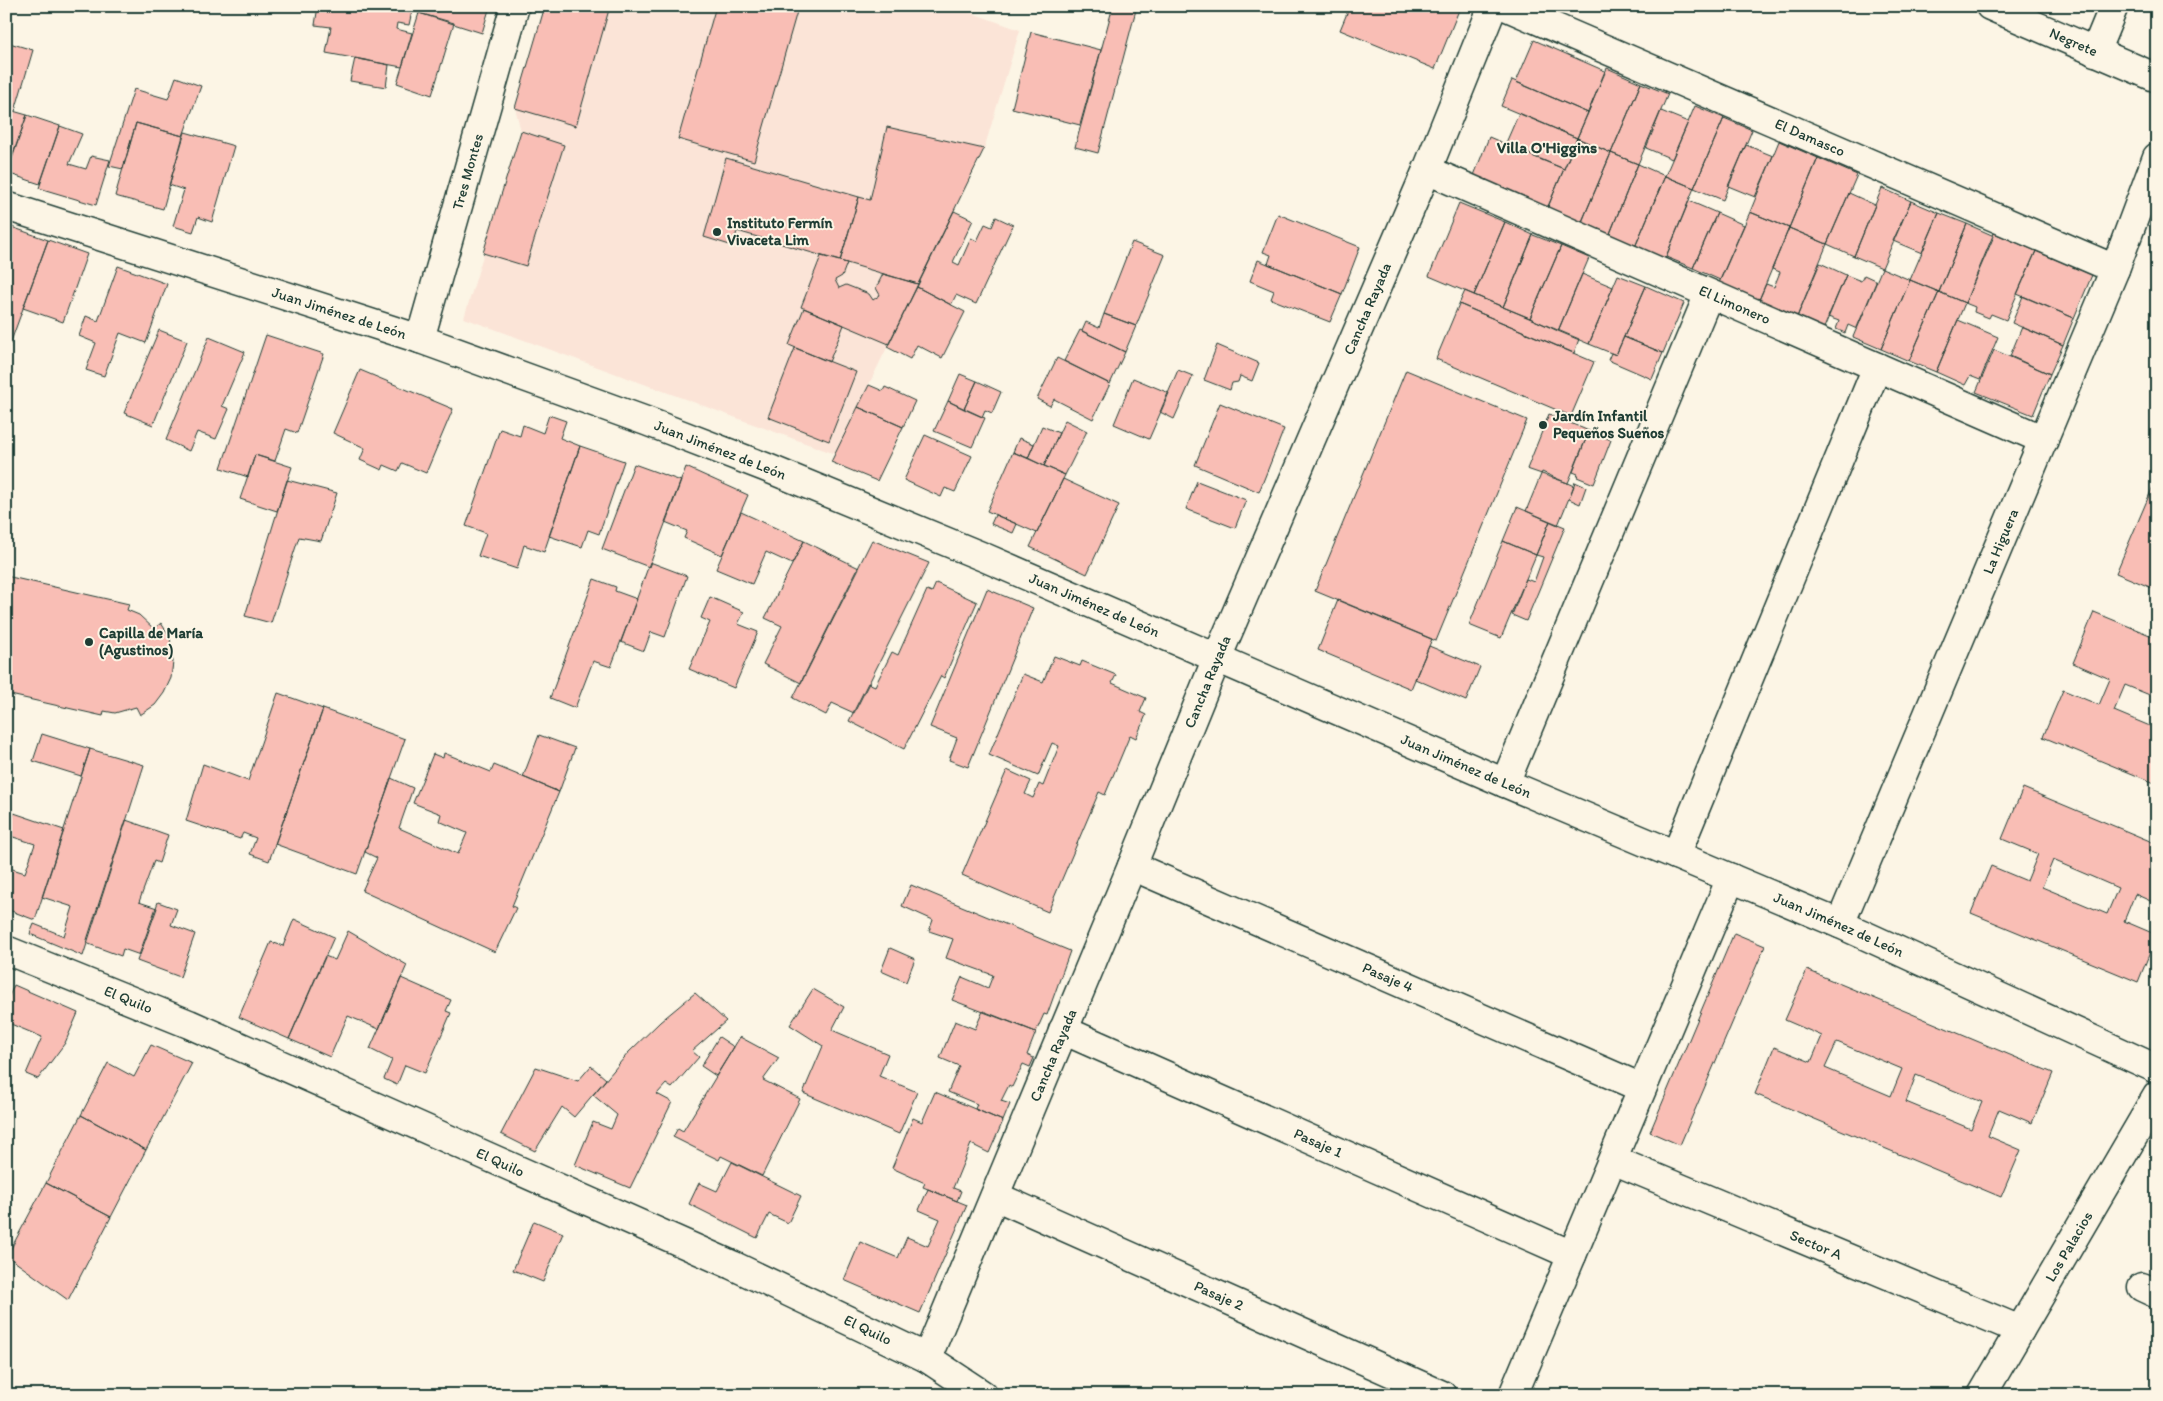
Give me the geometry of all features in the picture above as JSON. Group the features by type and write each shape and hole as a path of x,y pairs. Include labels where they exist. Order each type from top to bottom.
{"street":[{"name":"Tres Montes","path":"420,339 515,6"},
{"name":"Cancha Rayada","path":"927,1358 996,1196 1216,658 1427,170 1493,6"},
{"name":"El Damasco","path":"1505,6 2115,269"},
{"name":"Negrete","path":"1990,6 2157,78"},
{"path":"2095,52 2114,6"},
{"name":"La Higuera","path":"1840,924 2115,269 2157,157"},
{"name":"El Limonero","path":"1427,170 2044,440"},
{"name":"Juan Jiménez de León","path":"6,206 420,339 646,421 765,467 977,555 1840,924 2157,1069"},
{"path":"1505,782 1709,294"},
{"path":"1676,855 1876,367"},
{"name":"Pasaje 4","path":"1132,866 1642,1088"},
{"path":"1517,1394 1572,1255 1731,878"},
{"name":"El Quilo","path":"6,950 189,1024 678,1240 927,1358 983,1395"},
{"name":"Pasaje 1","path":"1063,1030 1572,1255"},
{"name":"Los Palacios","path":"1982,1395 2157,1096"},
{"name":"Sector A","path":"1612,1160 2020,1330"},
{"name":"Pasaje 2","path":"996,1196 1442,1395"}],"shaded area":[{"name":"Instituto Fermín Vivaceta Lim","path":"545,6 952,6 1020,30 984,149 835,454 464,318 521,131 515,108"}],"building":[{"path":"318,6 386,6 412,11 409,25 397,23 396,29 412,33 402,67 326,53 331,27 315,25"},
{"path":"386,6 421,6 419,13"},
{"path":"421,6 490,6 482,33 419,13"},
{"path":"545,6 610,6 576,126 515,108"},
{"path":"716,6 798,8 754,161 678,139"},
{"path":"1113,6 1137,6 1098,153 1075,147"},
{"path":"1350,6 1450,6 1459,10 1435,69 1340,30"},
{"path":"419,13 454,23 432,95 397,83"},
{"path":"1031,32 1101,50 1080,125 1012,108"},
{"path":"1534,40 1605,71 1588,113 1516,82"},
{"path":"6,42 33,50 15,111 6,109"},
{"path":"355,58 389,65 386,87 350,81"},
{"path":"1607,68 1641,83 1611,153 1577,138"},
{"path":"176,77 201,86 183,136 136,123 123,169 109,166 134,89 168,99"},
{"path":"1512,80 1588,113 1577,138 1501,106"},
{"path":"1641,83 1668,94 1638,164 1611,153"},
{"path":"1695,106 1724,118 1694,188 1665,176"},
{"path":"6,109 27,115 13,154 6,152"},
{"path":"1661,111 1688,122 1672,159 1646,148"},
{"path":"1519,113 1577,138 1564,169 1505,145"},
{"path":"27,115 60,126 40,184 7,173"},
{"path":"1724,118 1752,130 1723,200 1694,188"},
{"path":"136,123 183,136 163,209 115,196"},
{"path":"60,126 82,134 69,164 86,169 91,156 110,160 96,205 39,188"},
{"path":"887,127 984,149 918,284 840,261 859,197 870,200"},
{"path":"521,131 564,145 526,266 483,253"},
{"path":"185,132 234,146 212,222 198,217 193,232 173,226 184,190 169,185"},
{"path":"1489,137 1564,169 1547,209 1473,178"},
{"path":"1577,138 1611,153 1581,224 1547,209"},
{"path":"1779,141 1818,158 1789,228 1750,212"},
{"path":"1746,145 1773,156 1755,197 1728,186"},
{"path":"1611,153 1638,164 1609,236 1581,224"},
{"path":"726,158 859,197 840,261 737,231 733,246 704,237"},
{"path":"1818,158 1857,175 1827,244 1789,228"},
{"path":"1638,164 1665,176 1635,247 1609,236"},
{"path":"1665,176 1694,188 1665,259 1635,247"},
{"path":"1882,188 1911,201 1882,268 1854,256"},
{"path":"1849,193 1875,205 1854,256 1827,244"},
{"path":"1689,201 1717,213 1693,268 1666,257"},
{"path":"1911,201 1939,213 1922,253 1893,241"},
{"path":"1459,203 1505,222 1474,295 1429,276"},
{"path":"954,211 973,220 953,262 959,265 971,238 977,241 985,224 992,227 996,217 1013,225 976,304 956,295 951,305 917,287"},
{"path":"1750,212 1789,228 1759,300 1719,283"},
{"path":"1717,213 1744,225 1720,280 1693,268"},
{"path":"1939,213 1967,224 1939,292 1910,280"},
{"path":"1278,214 1360,247 1342,294 1268,264 1271,255 1263,252"},
{"path":"1505,222 1533,235 1503,307 1474,295"},
{"path":"1967,224 1994,236 1965,303 1939,292"},
{"path":"6,225 48,240 6,355"},
{"path":"1789,228 1827,244 1797,317 1759,300 1766,284 1774,287 1780,272 1772,269"},
{"path":"1994,233 2036,251 2006,320 1991,314 1989,318 1974,312 1975,307 1965,303"},
{"path":"1533,235 1561,246 1530,318 1503,307"},
{"path":"48,240 87,254 63,322 23,308"},
{"path":"1132,242 1165,255 1136,326 1104,314"},
{"path":"1561,246 1589,258 1558,331 1530,318"},
{"path":"2036,251 2092,275 2074,318 2017,294"},
{"path":"821,256 847,263 842,276 835,280 839,288 846,285 869,294 873,300 880,295 876,288 883,274 918,284 889,344 801,307"},
{"path":"1258,260 1342,294 1330,322 1271,299 1274,291 1250,281"},
{"path":"1820,263 1846,275 1824,328 1797,317"},
{"path":"118,266 167,284 146,343 120,333 104,376 86,370 96,343 79,336 86,316 98,321"},
{"path":"1882,268 1910,280 1881,349 1853,337"},
{"path":"1582,274 1613,287 1589,344 1558,331"},
{"path":"1618,275 1646,286 1616,355 1589,344"},
{"path":"1846,275 1861,281 1864,275 1877,281 1857,329 1848,325 1845,333 1836,329 1839,321 1828,317"},
{"path":"1910,280 1939,292 1909,361 1881,349"},
{"path":"1646,286 1684,303 1663,353 1624,337"},
{"path":"917,287 965,312 942,358 917,345 910,359 887,347"},
{"path":"1465,291 1579,339 1574,353 1459,304"},
{"path":"1939,292 1965,303 1936,372 1909,361"},
{"path":"2023,296 2074,318 2063,345 2012,323"},
{"path":"1459,304 1594,362 1571,416 1436,359"},
{"path":"804,308 844,325 829,362 789,345"},
{"path":"1104,314 1136,326 1125,352 1082,331 1086,322 1099,328"},
{"path":"1958,320 1998,337 1980,380 1970,376 1965,385 1936,372"},
{"path":"2022,327 2063,345 2050,374 2010,356"},
{"path":"159,330 187,341 153,425 124,413"},
{"path":"1080,330 1125,352 1110,384 1064,361"},
{"path":"266,335 324,354 297,433 286,429 275,461 255,455 248,477 221,468"},
{"path":"209,337 245,352 222,406 229,409 216,439 197,432 189,451 166,440"},
{"path":"1624,337 1663,353 1652,379 1608,360 1611,353 1616,355"},
{"path":"1217,345 1259,363 1252,381 1240,376 1238,382 1232,383 1230,390 1204,380"},
{"path":"795,348 856,372 829,441 768,417"},
{"path":"1994,350 2050,374 2033,415 1976,392"},
{"path":"1057,358 1110,384 1093,419 1054,399 1050,406 1037,399"},
{"path":"360,370 453,409 426,473 402,463 398,471 384,465 382,470 360,460 365,448 333,433"},
{"path":"1178,370 1193,376 1174,419 1160,412"},
{"path":"1406,370 1527,420 1436,641 1315,591"},
{"path":"960,374 977,381 964,409 948,401"},
{"path":"1133,378 1169,393 1149,439 1114,424"},
{"path":"977,381 1001,392 992,413 985,410 982,417 964,409"},
{"path":"869,385 883,391 885,387 915,401 903,427 858,407"},
{"path":"948,401 985,418 972,447 934,431"},
{"path":"1220,403 1284,429 1259,492 1195,465"},
{"path":"858,407 903,427 877,481 831,462"},
{"path":"1549,414 1589,431 1568,483 1527,469"},
{"path":"549,415 566,421 560,438 580,446 544,552 524,545 517,569 478,556 486,533 466,526 500,429 520,436 523,425 543,433"},
{"path":"1065,420 1087,431 1065,475 1044,466"},
{"path":"1042,426 1059,433 1044,466 1028,458"},
{"path":"1589,431 1611,440 1594,484 1577,477 1578,474 1573,472"},
{"path":"925,435 972,456 955,492 945,488 941,497 904,480"},
{"path":"1019,438 1034,444 1028,458 1013,452"},
{"path":"580,446 624,461 599,534 588,530 582,547 549,536"},
{"path":"1013,452 1065,475 1037,533 987,511"},
{"path":"255,455 292,467 277,511 240,499"},
{"path":"634,464 681,481 649,567 602,549"},
{"path":"686,467 748,495 722,555 684,538 687,531 665,522"},
{"path":"1542,472 1574,486 1558,525 1526,511"},
{"path":"2157,477 2157,590 2116,573"},
{"path":"1063,479 1119,505 1087,574 1030,547"},
{"path":"287,480 337,493 321,541 299,537 271,623 245,616"},
{"path":"1197,481 1246,500 1235,528 1186,509"},
{"path":"1575,482 1586,487 1580,504 1569,499"},
{"path":"1517,507 1550,521 1536,555 1503,541"},
{"path":"741,512 804,541 792,564 766,552 752,584 716,569"},
{"path":"995,515 1017,524 1013,533 991,524"},
{"path":"1550,521 1565,527 1526,621 1512,615 1526,579 1534,582 1543,557 1536,555"},
{"path":"872,540 929,563 854,713 832,703 826,715 793,698"},
{"path":"804,541 859,568 801,683 763,664 782,626 765,618"},
{"path":"1503,541 1536,555 1501,638 1469,625"},
{"path":"650,562 687,576 665,637 651,632 644,651 621,642"},
{"name":"Capilla de María (Agustinos)","path":"6,576 129,604 127,610 139,615 154,629 161,623 170,637 173,662 171,678 164,693 155,705 140,715 136,707 115,713 104,711 103,716 6,694"},
{"path":"594,579 616,587 615,591 637,599 611,667 593,661 575,708 550,698"},
{"path":"936,583 977,602 944,678 941,676 904,749 849,721 868,683 875,686 892,652 898,655 927,590 932,592"},
{"path":"987,589 1033,608 968,767 949,760 957,738 930,727"},
{"path":"710,597 744,612 738,624 758,632 734,688 689,669 710,622 701,618"},
{"path":"1338,600 1432,639 1411,689 1318,650"},
{"path":"2094,612 2157,638 2157,698 2125,685 2114,711 2157,729 2157,784 2043,737 2063,690 2099,705 2110,679 2073,663"},
{"path":"1429,646 1480,667 1466,701 1415,679"},
{"path":"1054,656 1080,666 1082,661 1116,675 1112,683 1146,698 1140,712 1146,715 1136,738 1130,735 1105,795 1099,792 1048,912 962,875 1007,770 1031,781 1025,794 1033,798 1039,784 1043,786 1059,746 1052,743 1038,776 989,755 1023,674 1043,682"},
{"path":"278,693 323,709 269,861 250,854 256,838 243,833 240,839 186,821 203,764 248,781"},
{"path":"323,709 405,739 357,874 275,844"},
{"path":"42,734 90,749 81,776 33,761"},
{"path":"539,735 575,748 559,792 523,777"},
{"path":"90,749 144,765 83,956 30,934 34,924 64,936 73,907 42,897"},
{"path":"444,753 491,772 494,765 559,792 512,906 516,908 495,952 362,891 377,858 365,852 391,778 413,788 399,828 458,854 467,833 439,821 441,814 413,803 433,754 443,758"},
{"path":"2023,788 2157,844 2157,904 2135,894 2124,921 2157,935 2138,982 1971,913 1991,866 2027,881 2038,854 2002,839","holes":["2053,860 2118,888 2107,914 2042,887"]},
{"path":"14,813 64,830 35,920 6,909 6,867 25,873 35,844 7,835"},
{"path":"126,820 168,835 159,863 154,861 139,902 157,908 140,955 123,949 121,956 86,943"},
{"path":"911,885 1070,951 1047,1015 1044,1014 1036,1032 952,1000 962,977 988,988 993,975 946,958 953,939 929,931 933,920 902,906"},
{"path":"158,902 177,909 171,925 195,934 180,977 137,961"},
{"path":"294,919 334,937 289,1039 239,1017 271,942 283,946"},
{"path":"348,931 407,965 379,1029 348,1016 330,1057 289,1039 325,956 335,960"},
{"path":"1734,933 1765,946 1680,1145 1650,1132"},
{"path":"890,948 915,959 906,982 881,971"},
{"path":"1807,970 2053,1073 2032,1123 1999,1109 1988,1136 2021,1150 2001,1197 1755,1094 1774,1047 1811,1062 1822,1036 1785,1020","holes":["1837,1042 1902,1069 1891,1096 1825,1068","1916,1075 1982,1102 1971,1129 1906,1102"]},
{"path":"401,978 451,1000 446,1011 451,1013 425,1073 405,1065 397,1085 384,1079 392,1060 370,1049"},
{"path":"14,985 78,1013 65,1043 38,1079 26,1074 42,1037 6,1022 6,1003"},
{"path":"813,989 844,1007 832,1030 888,1054 879,1076 917,1092 899,1134 803,1093 823,1046 790,1025"},
{"path":"695,993 726,1021 692,1051 699,1057 672,1088 666,1084 657,1094 672,1102 630,1188 575,1165 593,1122 611,1129 617,1115 593,1095 629,1052 660,1022"},
{"path":"983,1011 1036,1032 1027,1055 1034,1058 1030,1067 1023,1064 1012,1087 1009,1085 1001,1101 1010,1104 1003,1121 975,1109 977,1104 948,1092 959,1066 940,1058 955,1021 975,1029"},
{"path":"719,1037 734,1047 716,1076 701,1066"},
{"path":"740,1037 779,1058 763,1080 800,1099 762,1176 721,1156 719,1160 673,1137 678,1128 683,1131"},
{"path":"151,1045 192,1063 146,1150 81,1115 108,1063 134,1077"},
{"path":"591,1066 606,1079 574,1117 562,1107 535,1151 501,1134 536,1067 578,1081"},
{"path":"935,1092 1003,1121 989,1153 971,1144 953,1188 961,1191 957,1201 923,1187 925,1183 892,1168 913,1118 922,1122"},
{"path":"81,1115 146,1150 111,1217 46,1183"},
{"path":"732,1162 801,1196 788,1223 769,1214 757,1238 689,1204 699,1183 717,1191"},
{"path":"46,1183 111,1217 68,1300 7,1256"},
{"path":"928,1189 967,1205 920,1313 844,1280 860,1242 898,1258 907,1237 928,1246 940,1219 919,1210"},
{"path":"534,1221 563,1233 543,1282 513,1270"}],"place":[{"name":"Instituto Fermín Vivaceta Lim","path":"717,232"},
{"name":"Jardín Infantil Pequeños Sueños","path":"1543,425"},
{"name":"Capilla de María (Agustinos)","path":"89,642"}],"district":[{"name":"Villa O'Higgins","path":"1547,147"}]}
